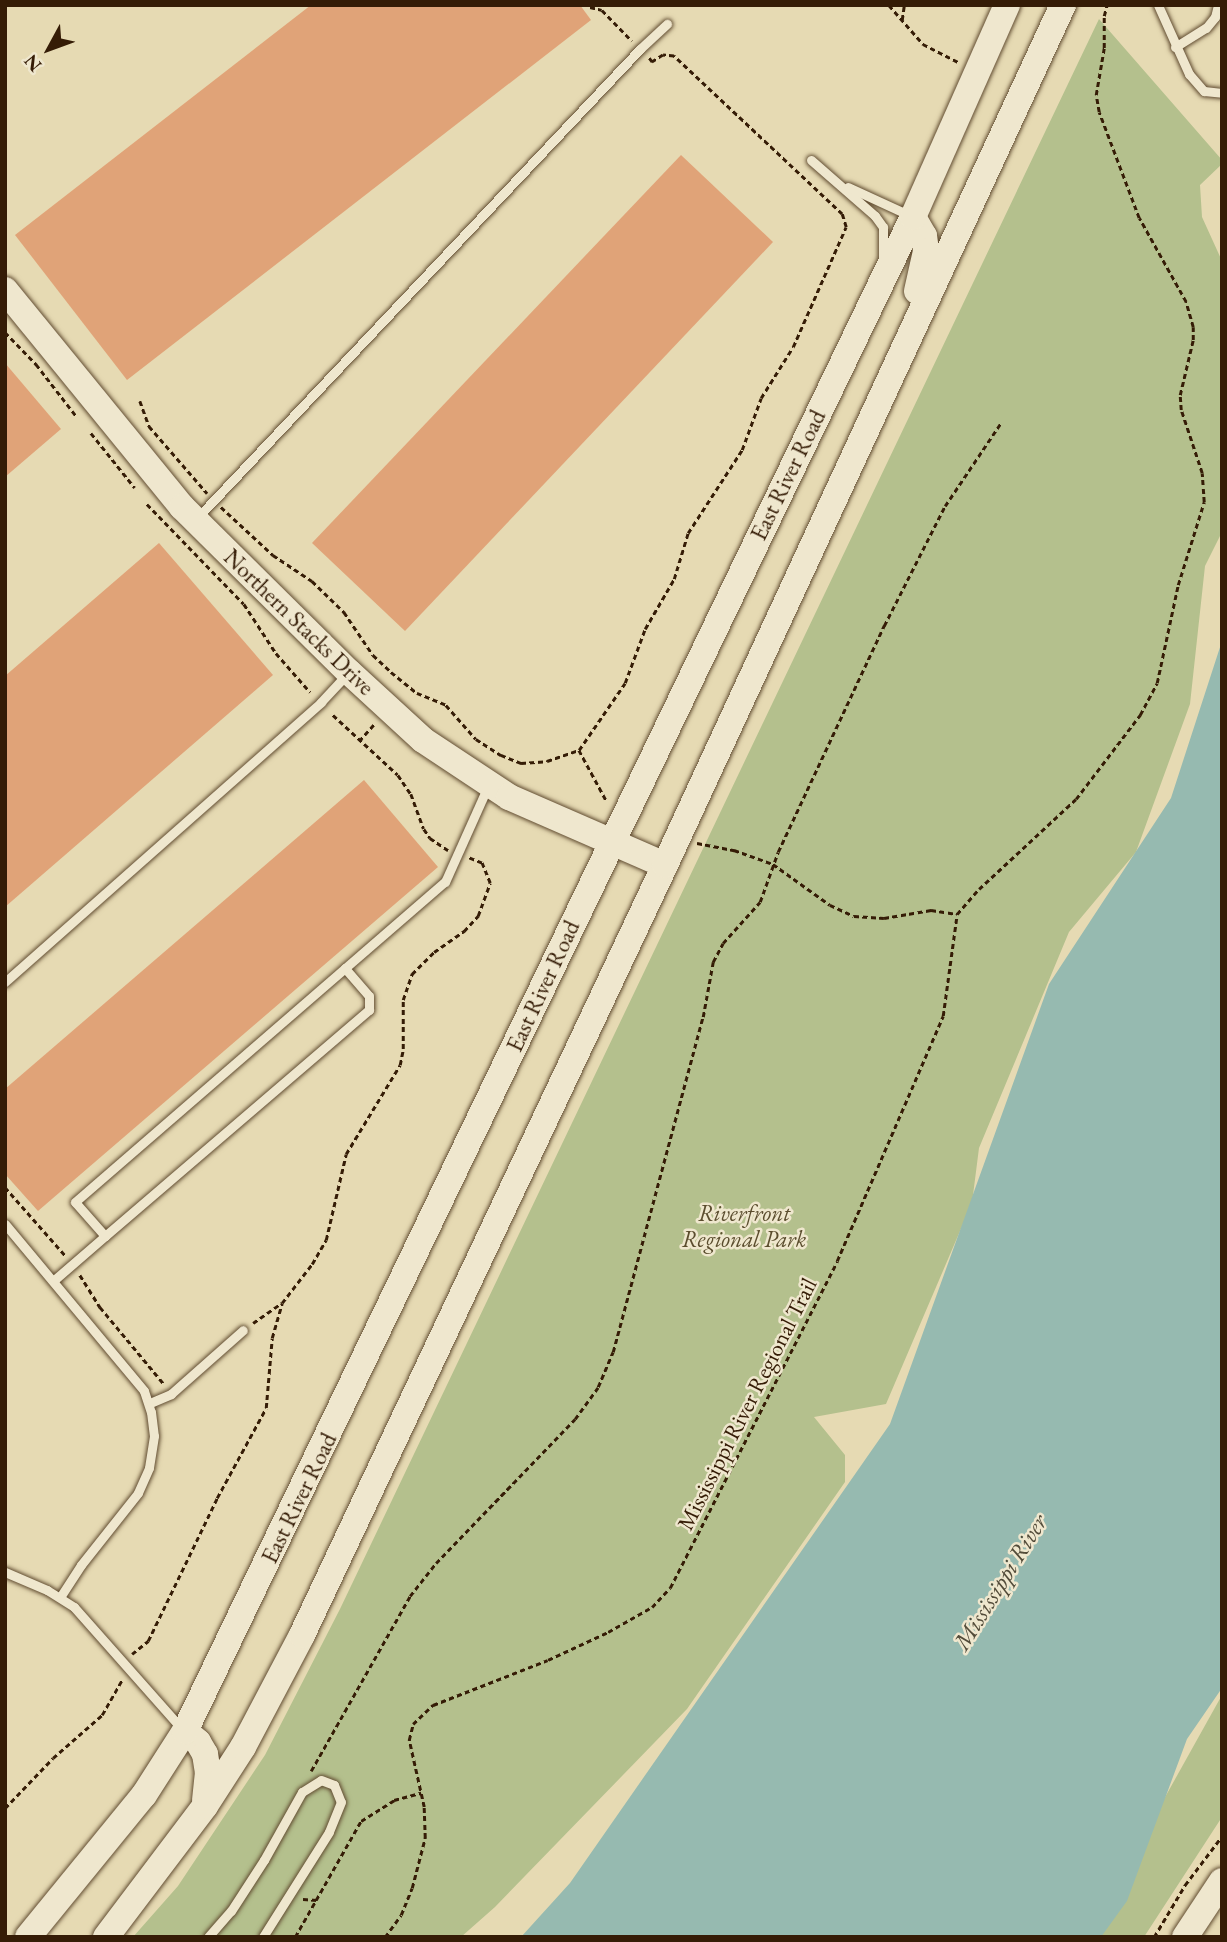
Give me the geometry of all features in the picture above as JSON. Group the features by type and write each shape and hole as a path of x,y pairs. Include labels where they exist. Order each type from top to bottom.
{"street":[{"name":"East River Road","path":"28,1937 136,1805 185,1731 271,1557 612,839 913,217 1007,5"},
{"path":"106,1937 205,1806 243,1747 302,1635 665,865 1063,5"},
{"path":"892,375 894,341 916,296 926,260 924,236 913,217"},
{"name":"Northern Stacks Drive","path":"5,290 195,521 349,672 423,740 488,785 547,815 612,839 665,865"},
{"path":"185,1731 198,1742 205,1754 208,1772 205,1806"},
{"path":"1185,1937 1222,1881"}],"lane":[{"path":"1158,5 1189,74 1204,92 1222,93"},
{"path":"1206,29 1215,17 1218,5"},
{"path":"1175,47 1222,19"},
{"path":"195,521 640,49 667,24"},
{"path":"882,277 883,227 875,216 811,160 854,191 913,217"},
{"path":"5,982 321,702 349,672"},
{"path":"105,1236 75,1202 445,881 460,854 471,818 488,785"},
{"path":"53,1281 369,1010 369,996 345,968"},
{"path":"5,1224 107,1343 144,1391 150,1404 154,1436 149,1468 138,1493 80,1565 60,1597"},
{"path":"150,1404 171,1394 243,1331"},
{"path":"5,1572 60,1597 74,1607 185,1731"},
{"path":"208,1937 231,1911 264,1860 302,1792 321,1780 334,1784 341,1801 329,1832 290,1898 263,1937"}],"path":[{"path":"889,5 923,44 975,72"},
{"path":"902,20 904,5"},
{"path":"691,842 744,853 773,864 830,905 854,916 884,918 931,910 957,914 979,889 1076,799 1151,697 1166,650 1181,576 1204,502 1202,473 1181,410 1182,382 1193,340 1189,309 1149,240 1099,112 1097,95 1107,5"},
{"path":"140,401 149,426 213,500 273,555 320,589 344,612 373,655 408,687 446,705 467,731 510,760 533,764 561,758 579,750 630,675 645,629 674,579 688,533 742,450 761,398 793,347 846,227 842,214 674,56 663,55 652,62 602,10 590,7"},
{"path":"5,332 36,364 77,416"},
{"path":"307,1788 310,1773 410,1596 436,1563 575,1419 598,1387 617,1338 702,1017 713,962 723,943 760,902 773,864 808,793 842,711 945,506 1000,424"},
{"path":"91,433 135,488"},
{"path":"147,504 237,595 276,653 310,692"},
{"path":"402,693 408,687"},
{"path":"333,715 389,765 406,784 430,838 454,853"},
{"path":"359,741 378,720"},
{"path":"579,750 606,800"},
{"path":"243,1331 282,1303 312,1264 326,1240 346,1154 400,1065 403,1049 403,1000 409,979 429,956 472,923 482,905 490,883 488,875 482,863 470,858"},
{"name":"Mississippi River Regional Trail","path":"385,1937 406,1904 421,1858 426,1824 409,1740 413,1724 424,1710 608,1632 652,1607 670,1588 837,1261 943,1016 957,914"},
{"path":"5,1188 73,1264 100,1307 171,1394"},
{"path":"5,1808 53,1758 102,1715 119,1690 131,1655 148,1641 217,1497 265,1408 272,1338 282,1303"},
{"path":"295,1937 361,1821 394,1800 421,1793"},
{"path":"1154,1937 1185,1885 1222,1836"},
{"path":"290,1898 317,1900"}],"green space":[{"name":"Riverfront Regional Park","path":"1099,19 1222,160 1222,164 1200,185 1202,217 1222,261 1222,532 1205,566 1190,704 1136,852 1069,932 979,1148 972,1203 886,1404 814,1417 845,1455 845,1482 687,1709 495,1907 461,1937 133,1937 178,1886 265,1755 340,1609"},
{"path":"1222,1695 1222,1817 1144,1937 1082,1937 1101,1912"}],"water":[{"name":"Mississippi River","path":"1222,641 1222,1688 1187,1739 1127,1901 1101,1937 521,1937 570,1883 890,1424 1049,984 1171,798"}],"building":[{"path":"311,5 580,5 591,20 127,380 15,235"},
{"path":"681,155 773,242 405,631 312,543"},
{"path":"5,363 61,429 5,477"},
{"path":"159,543 273,675 5,907 5,676"},
{"path":"364,780 438,867 38,1211 5,1174 5,1089"}]}
